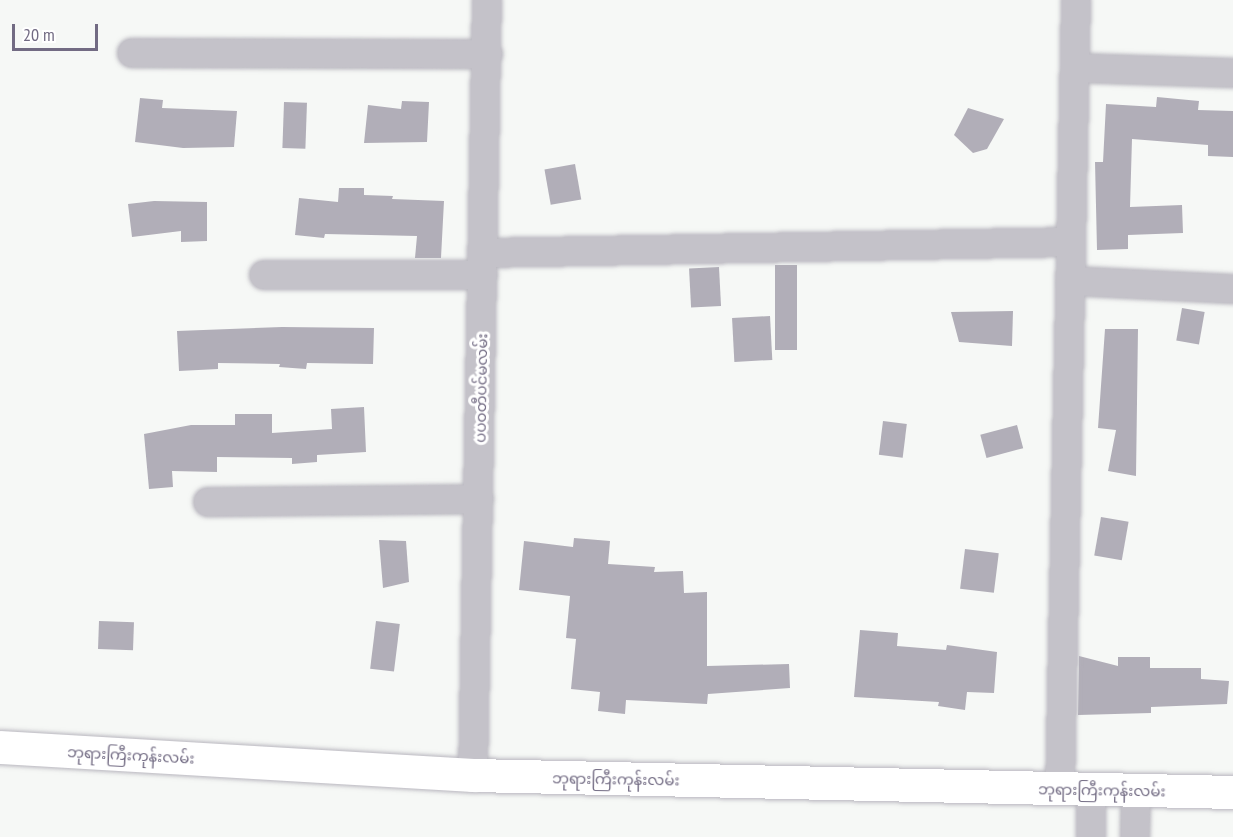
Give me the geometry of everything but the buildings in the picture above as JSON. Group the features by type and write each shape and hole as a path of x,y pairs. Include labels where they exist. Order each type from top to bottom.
{"street":[{"name":"ပပဝတီပင်မလမ်း","path":"473,775 488,54 487,0"},
{"path":"1076,0 1070,281 1075,790 1091,837"},
{"path":"132,53 488,54"},
{"path":"1075,68 1233,73"},
{"path":"264,275 483,264 1071,242"},
{"path":"1070,281 1233,289"},
{"path":"208,502 479,499"},
{"name":"ဘုရားကြီးကုန်းလမ်း","path":"0,747 473,775 1233,792"},
{"path":"1135,837 1136,790"}]}
